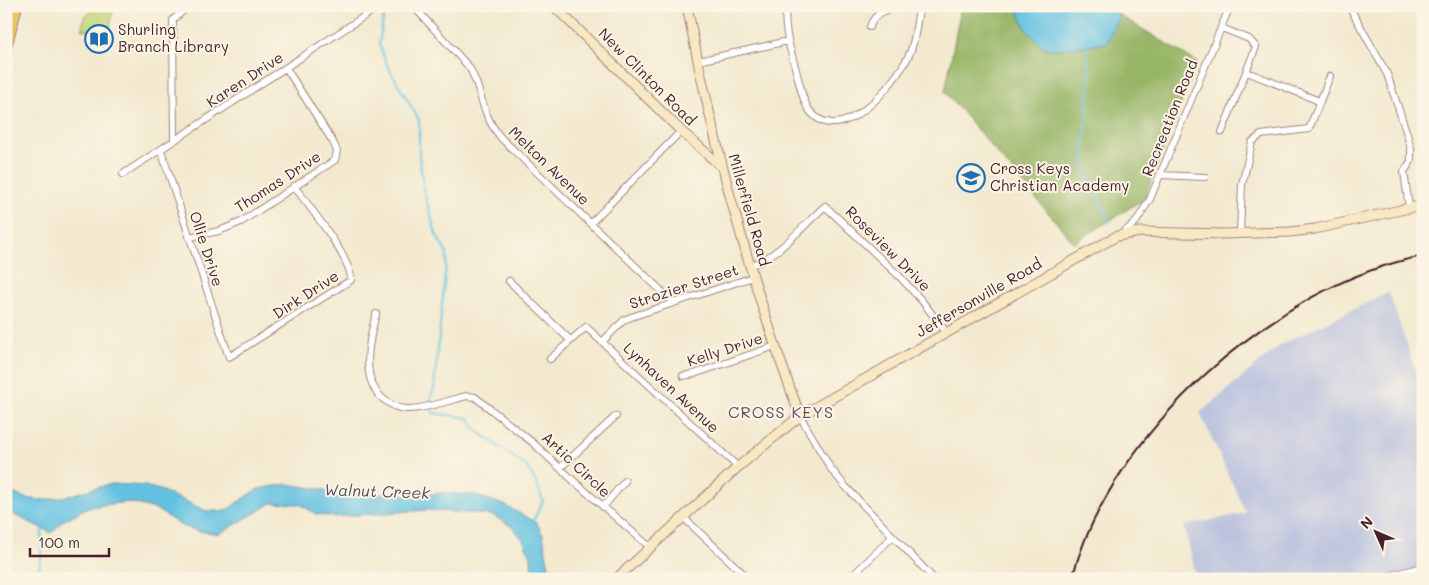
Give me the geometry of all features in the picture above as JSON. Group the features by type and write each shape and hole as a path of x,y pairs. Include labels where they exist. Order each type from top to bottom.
{"main road":[{"path":"6,47 17,6"},
{"name":"New Clinton Road","path":"554,6 681,131 721,166"},
{"name":"Millerfield Road","path":"687,6 721,166 753,277 800,416"},
{"name":"Jeffersonville Road","path":"616,579 738,467 800,416 1092,248 1124,233 1258,234 1315,229 1423,205"}],"street":[{"path":"174,140 172,28 173,20 188,6"},
{"name":"Karen Drive","path":"123,174 380,6"},
{"name":"Melton Avenue","path":"413,6 469,66 475,76 487,118 495,130 674,303"},
{"path":"786,6 785,22 788,41 808,109 826,121 845,122 858,115 882,94 902,70 911,52 920,6"},
{"path":"870,27 875,16 881,12 902,6"},
{"name":"Recreation Road","path":"1124,233 1144,210 1160,176 1230,6"},
{"path":"1349,6 1387,74 1406,130 1411,149 1411,161 1404,172 1409,208"},
{"path":"1222,28 1249,39 1256,45 1222,132"},
{"path":"698,61 788,41"},
{"name":"Thomas Drive","path":"189,237 219,231 241,222 332,163 338,151 286,68"},
{"path":"1247,72 1319,101"},
{"path":"1240,233 1242,185 1252,142 1261,136 1309,129 1330,76"},
{"path":"591,223 681,131"},
{"name":"Ollie Drive","path":"161,150 230,357"},
{"path":"1160,176 1205,177"},
{"name":"Dirk Drive","path":"230,357 351,280 350,271 337,247 294,186"},
{"name":"Roseview Drive","path":"750,265 765,258 786,242 825,206 916,295 946,332"},
{"name":"Strozier Street","path":"602,342 624,320 753,277"},
{"path":"509,281 570,340 550,359"},
{"name":"Artic Circle","path":"376,314 370,335 370,383 376,392 390,405 409,409 424,408 467,396 483,402 532,442 650,547"},
{"name":"Lynhaven Avenue","path":"570,340 586,327 738,467"},
{"name":"Kelly Drive","path":"683,376 694,374 775,346"},
{"path":"560,468 616,416"},
{"path":"800,416 831,469 892,537 934,579"},
{"path":"603,507 625,481"},
{"path":"683,517 749,579"},
{"path":"849,579 892,537"},
{"path":"1377,579 1423,567"}],"shaded area":[{"path":"1389,292 1423,394 1423,579 1197,579 1184,526 1246,513 1200,413 1280,345"}],"green space":[{"path":"99,6 113,6 110,28 82,30 84,17"},
{"path":"961,6 1022,6 1019,14 1045,48 1061,49 1107,43 1119,15 1197,62 1144,199 1074,243 945,92"}],"water":[{"path":"1022,6 1114,6 1119,15 1107,43 1061,49 1045,48 1027,31 1019,14"},
{"path":"113,484 145,486 160,490 207,511 225,511 258,489 287,484 351,494 423,495 443,493 474,495 504,505 536,522 543,535 551,579 532,579 531,556 522,538 511,526 492,515 425,510 334,517 316,514 300,504 272,503 219,534 198,531 182,526 156,509 128,502 88,507 61,522 52,533 6,511 6,489 19,496 45,500"}],"waterway":[{"path":"385,8 379,44 387,65 419,120 419,155 424,192 436,234 447,254 434,388 430,401"},
{"path":"1087,46 1090,80 1083,161 1087,175 1110,222"},
{"path":"432,410 433,413 469,418 476,430 527,467 536,482 543,501 533,521"},
{"path":"37,579 41,558 42,527"}],"railway":[{"path":"1072,579 1092,525 1122,471 1161,420 1207,373 1258,332 1312,297 1368,272 1423,256"}],"place":[{"name":"Shurling Branch Library","path":"99,39"},
{"name":"Cross Keys Christian Academy","path":"971,178"}],"district":[{"name":"CROSS KEYS","path":"781,412"}],"water label":[{"name":"Walnut Creek","path":"377,491"}]}
